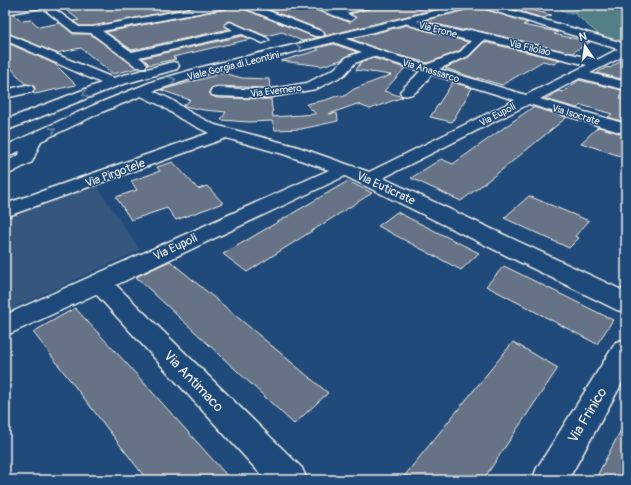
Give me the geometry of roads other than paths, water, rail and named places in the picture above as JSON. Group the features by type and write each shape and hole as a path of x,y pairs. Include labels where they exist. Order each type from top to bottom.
{"street":[{"path":"5,9 27,5"},
{"path":"5,9 45,7 77,30 93,30 225,5"},
{"path":"314,5 350,18"},
{"path":"336,12 369,5"},
{"name":"Viale Gorgia di Leontini","path":"5,152 97,109 140,91 192,74 259,58 327,35 434,5"},
{"name":"Viale Gorgia di Leontini","path":"198,60 246,49 327,35 470,5"},
{"path":"484,5 626,49"},
{"name":"Via Anassarco","path":"254,6 374,52 526,99"},
{"path":"153,9 166,16"},
{"path":"199,10 263,40"},
{"name":"Via Erone","path":"413,23 476,34"},
{"path":"93,30 141,64"},
{"path":"129,56 243,31"},
{"path":"407,92 420,81 428,69 464,54 475,44 476,34"},
{"name":"Via Filolao","path":"476,34 600,64"},
{"path":"5,36 112,83"},
{"path":"246,49 238,53 238,56 246,58 259,58"},
{"name":"Via Eupoli","path":"368,179 526,99 600,64 626,49"},
{"name":"Via Evemero","path":"217,92 266,94 311,86 339,72 351,60 374,52"},
{"path":"214,57 229,56 236,59 236,61 228,65"},
{"name":"Viale Gorgia di Leontini","path":"5,126 112,83 185,63"},
{"path":"578,74 626,86"},
{"path":"5,94 27,89"},
{"name":"Via Euticrate","path":"140,91 167,103 195,121 224,133 282,148 345,169 368,179 626,303"},
{"name":"Via Isocrate","path":"526,99 626,129"},
{"name":"Via Pirgotele","path":"5,211 224,133"},
{"path":"5,169 26,158 34,139"},
{"name":"Via Eupoli","path":"5,326 345,169"},
{"name":"Via Antimaco","path":"99,282 290,480"},
{"name":"Via Frinico","path":"549,480 626,350"}],"waterway":[{"path":"5,7 17,5"}]}
